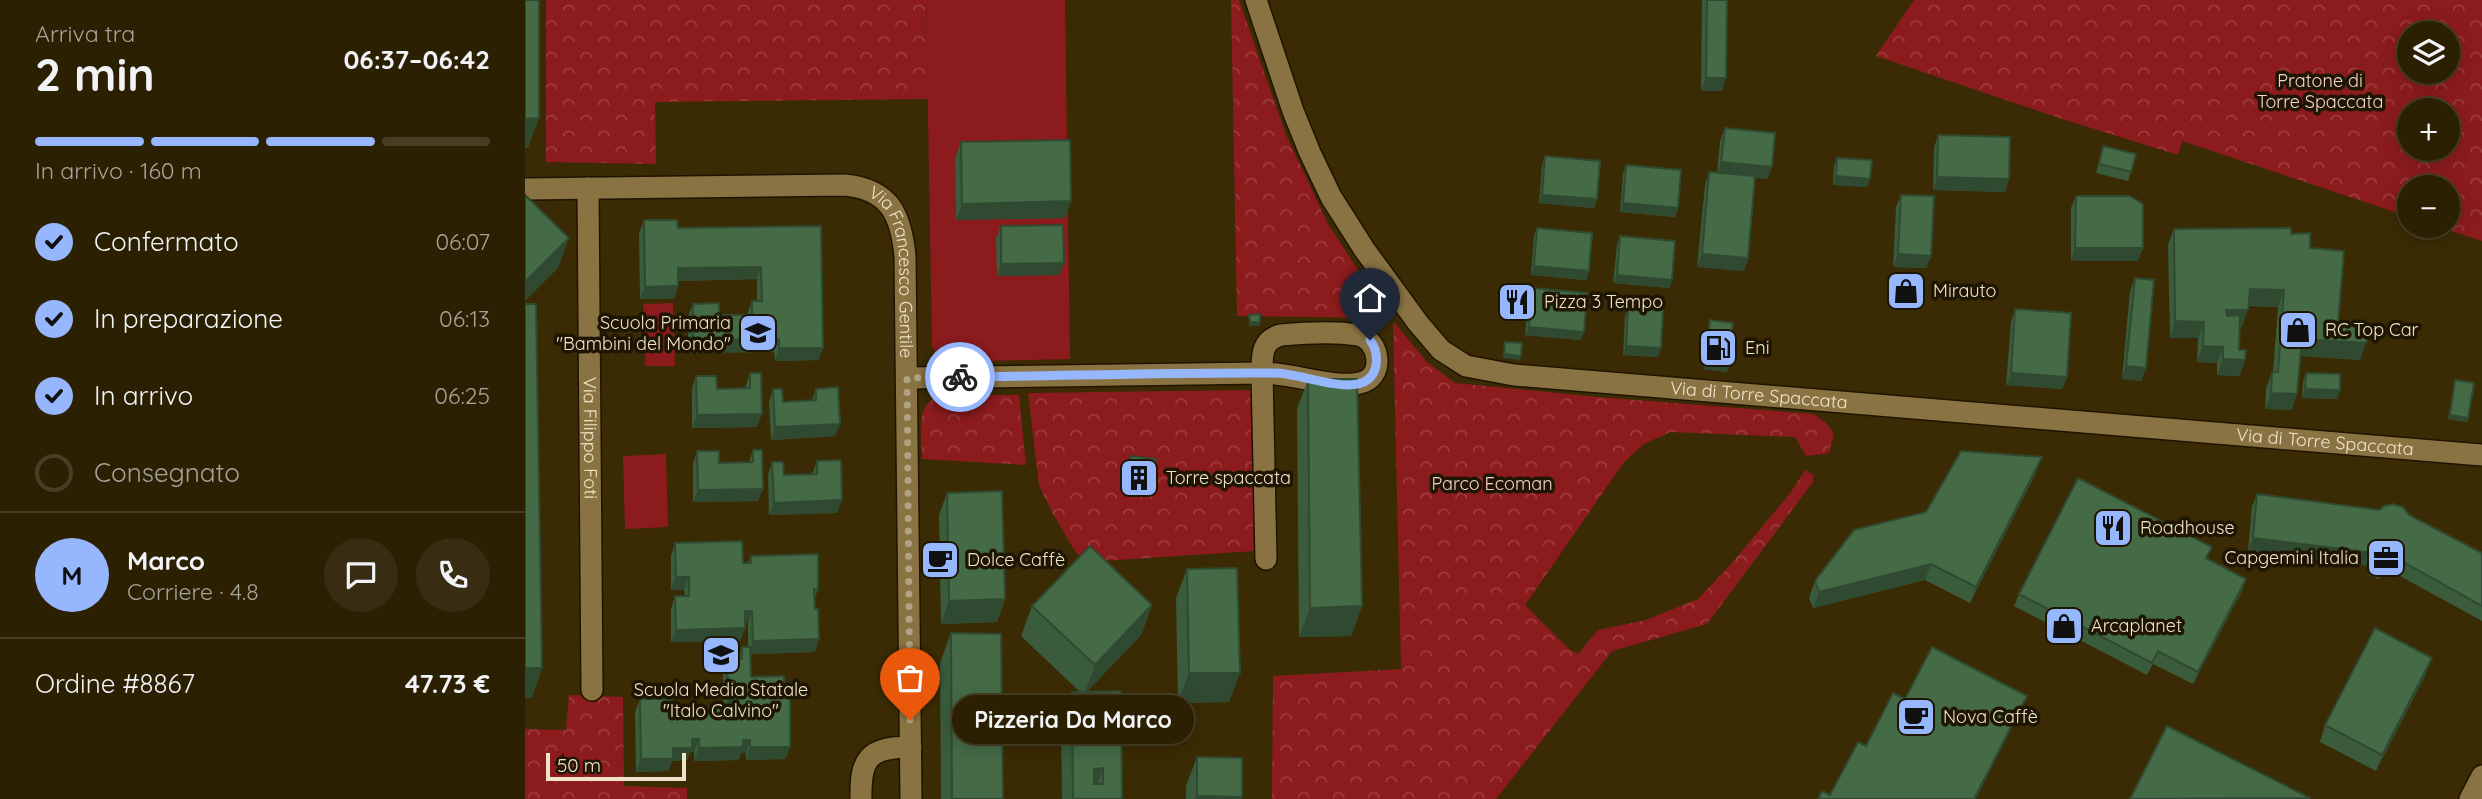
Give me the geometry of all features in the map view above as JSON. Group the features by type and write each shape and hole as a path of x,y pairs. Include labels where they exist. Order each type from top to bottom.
{"street":[{"name":"Via di Torre Spaccata","path":"1256,0 1293,111 1331,197 1417,323 1441,350 1466,366 1514,375 2482,455"},
{"name":"Via Francesco Gentile","path":"525,189 836,184 861,187 875,193 893,208 903,234 905,256 911,799"},
{"name":"Via Filippo Foti","path":"588,188 593,690"},
{"path":"907,378 1262,373 1288,374 1338,383 1362,383 1374,371 1377,352 1370,340 1358,335 1280,335 1268,340 1265,346 1262,373 1266,559"},
{"path":"861,799 862,772 868,758 880,751 911,747"},
{"path":"2470,799 2482,776"}],"green space":[{"path":"546,0 926,0 928,99 655,102 656,164 546,162"},
{"path":"926,0 1065,0 1070,359 950,362 939,356 932,347"},
{"path":"1231,0 1239,0 1286,135 1328,224 1389,318 1237,316"},
{"name":"Pratone di Torre Spaccata","path":"1914,0 2482,0 2482,241 2460,234 2460,175 2397,175 2397,213 2182,141 2178,155 1876,56"},
{"path":"673,303 675,366 645,366 643,304"},
{"name":"Parco Ecoman","path":"1393,321 1426,361 1455,383 1814,414 1827,424 1834,434 1829,453 1806,456 1795,437 1670,432 1644,444 1624,462 1525,605 1569,649 1578,654 1598,630 1646,620 1698,599 1791,492 1805,470 1813,475 1813,482 1707,624 1612,651 1496,799 1272,799 1273,676 1401,669"},
{"path":"1253,390 1255,551 1085,562 1075,551 1039,485 1028,393"},
{"path":"939,395 1019,395 1026,465 922,459 923,414 931,400"},
{"path":"666,454 668,527 625,529 623,456"},
{"path":"569,695 623,697 624,786 687,788 687,799 525,799 525,729 566,730"}],"building":[{"path":"525,0 539,0 539,118 525,119"},
{"path":"1707,0 1727,0 1726,78 1706,78"},
{"path":"1725,128 1775,133 1772,167 1721,162"},
{"path":"1938,135 2010,137 2009,179 1937,177"},
{"path":"1070,140 1071,201 962,204 961,142"},
{"path":"2103,146 2136,154 2131,172 2099,164"},
{"path":"1545,156 1600,161 1597,199 1542,195"},
{"path":"1837,158 1872,160 1870,179 1836,176"},
{"path":"1626,165 1681,170 1678,208 1623,203"},
{"path":"1709,172 1755,176 1748,258 1702,254"},
{"path":"525,195 569,238 525,282"},
{"path":"1901,195 1934,196 1931,256 1898,254"},
{"path":"2076,196 2130,196 2143,204 2143,248 2075,248"},
{"path":"644,220 677,220 678,228 821,226 823,348 779,348 779,339 693,340 693,304 719,303 719,315 752,315 752,301 762,301 761,267 678,268 678,286 645,287"},
{"path":"1063,225 1064,263 1001,264 1001,226"},
{"path":"1537,228 1592,233 1589,271 1534,266"},
{"path":"2291,228 2291,234 2310,233 2310,248 2344,251 2338,324 2371,326 2366,343 2302,339 2297,394 2271,393 2272,372 2278,372 2284,290 2250,289 2248,310 2226,310 2227,316 2240,315 2239,350 2246,350 2245,360 2223,359 2223,347 2203,346 2204,322 2175,321 2174,229"},
{"path":"1620,236 1675,241 1672,280 1617,275"},
{"path":"2135,278 2154,280 2146,368 2126,366"},
{"path":"1532,288 1587,293 1584,332 1529,327"},
{"path":"525,304 536,304 542,668 525,668"},
{"path":"1628,309 1663,310 1661,348 1626,346"},
{"path":"2015,309 2071,313 2067,377 2011,373"},
{"path":"1260,314 1260,322 1250,322 1249,315"},
{"name":"Eni","path":"1710,320 1733,323 1728,367 1705,365"},
{"path":"1505,342 1522,343 1521,356 1504,354"},
{"path":"750,373 761,373 762,414 697,415 696,376 716,376 717,389 750,388"},
{"path":"2306,373 2340,374 2340,390 2305,389"},
{"path":"1308,379 1357,379 1362,606 1310,608"},
{"path":"2455,380 2474,383 2468,418 2450,415"},
{"path":"838,387 840,424 775,427 773,389 782,389 783,402 816,400 816,389"},
{"path":"753,450 762,450 763,489 698,490 697,451 719,451 719,463 753,462"},
{"path":"1961,451 2042,457 1976,587 1931,564 1819,592 1815,581 1854,530 1926,512"},
{"path":"1131,456 1156,459 1152,483 1128,480"},
{"path":"841,460 842,500 774,503 772,462 783,462 784,475 817,474 817,461"},
{"path":"2078,478 2212,547 2206,558 2246,579 2198,672 2158,651 2152,663 2019,594"},
{"path":"1002,491 1005,599 949,601 947,493"},
{"name":"Capgemini Italia","path":"2257,494 2380,510 2393,504 2403,507 2409,515 2482,553 2482,606 2394,557 2383,566 2374,562 2375,553 2253,538"},
{"path":"742,541 743,563 751,563 751,556 818,554 818,589 814,589 819,639 753,641 752,611 745,611 745,628 676,630 675,596 689,596 689,577 676,577 675,543"},
{"path":"1090,546 1152,605 1095,665 1032,606"},
{"path":"1237,568 1240,673 1189,673 1187,569"},
{"path":"2375,628 2432,658 2382,755 2325,725"},
{"path":"951,633 1001,634 1003,799 952,799"},
{"path":"742,647 750,647 751,677 784,676 784,695 790,695 790,747 750,747 750,740 743,740 743,747 699,748 699,739 692,739 692,748 673,748 673,759 641,759 640,699 672,699 672,708 691,708 691,713 699,713 699,708 733,707 733,700 728,700 727,659 742,659"},
{"path":"1932,647 2027,696 1974,799 1818,799 1822,791 1830,795 1858,742 1866,746 1893,693 1905,699"},
{"path":"1121,691 1122,799 1073,799 1072,692","holes":["1103,768 1103,784 1094,784 1094,769"]},
{"path":"2167,726 2310,798 2130,799"},
{"path":"1197,757 1242,758 1242,797 1197,796"}],"way so far":[{"path":"910,720 907,378 960,377"}],"place":[{"name":"Mirauto","path":"1906,291"},
{"name":"Pizza 3 Tempo","path":"1517,302"},
{"name":"RC Top Car","path":"2298,330"},
{"name":"Scuola Primaria \"Bambini del Mondo\"","path":"758,333"},
{"name":"Eni","path":"1718,348"},
{"name":"Torre spaccata","path":"1139,478"},
{"name":"Roadhouse","path":"2113,528"},
{"name":"Capgemini Italia","path":"2386,558"},
{"name":"Dolce Caffè","path":"940,560"},
{"name":"Arcaplanet","path":"2064,626"},
{"name":"Scuola Media Statale \"Italo Calvino\"","path":"721,655"},
{"name":"Nova Caffè","path":"1916,717"},
{"name":"Pizzeria Da Marco","path":"910,720"}],"route":[{"path":"960,377 1279,373 1328,382 1357,383 1369,378 1375,368 1377,352 1370,340"}]}
